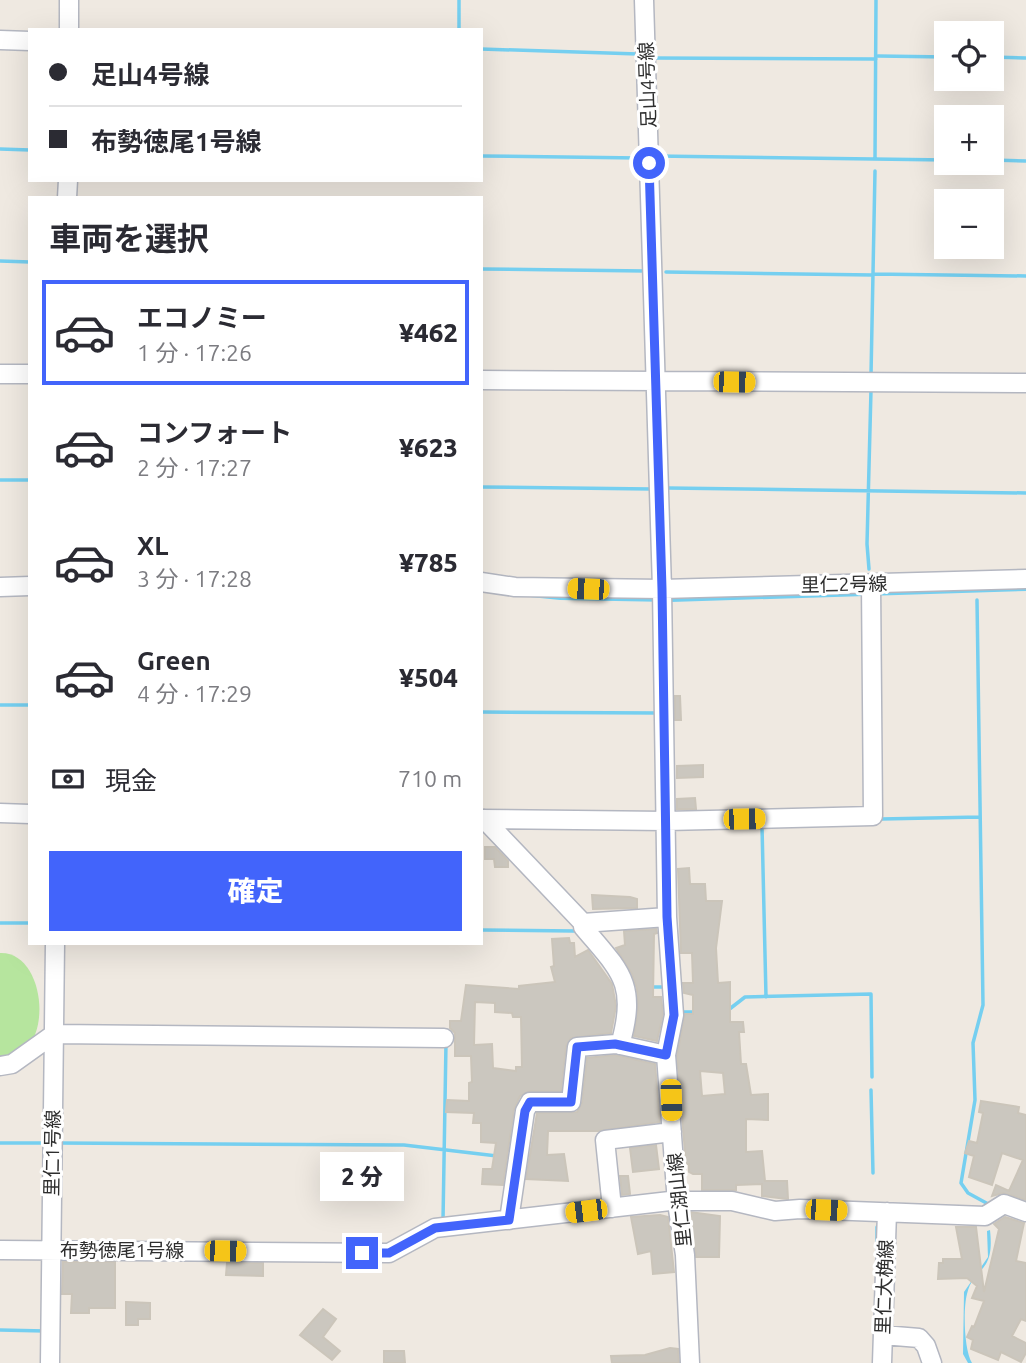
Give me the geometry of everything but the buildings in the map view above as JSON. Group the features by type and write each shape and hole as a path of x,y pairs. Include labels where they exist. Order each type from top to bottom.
{"street":[{"path":"69,0 69,28"},
{"name":"足山4号線","path":"644,0 662,589"},
{"path":"0,40 28,41"},
{"path":"0,374 28,374"},
{"path":"483,380 1026,383"},
{"name":"里仁2号線","path":"662,589 1026,579"},
{"path":"483,582 515,587 662,589"},
{"path":"483,819 666,821 873,816 871,583"},
{"path":"0,587 28,586"},
{"name":"里仁湖山線","path":"662,589 667,917 674,1015 666,1055 677,1203 685,1255 690,1363"},
{"path":"0,813 28,814"},
{"path":"483,819 583,922 583,927 617,967 626,985 627,1012 620,1045"},
{"path":"583,922 667,917"},
{"name":"里仁1号線","path":"50,1363 55,945"},
{"path":"0,1066 12,1064 54,1034 444,1038"},
{"path":"509,1220 525,1111 529,1105 540,1101 571,1102 577,1047 620,1045 666,1055"},
{"path":"612,1208 606,1140 672,1132"},
{"name":"布勢徳尾1号線","path":"0,1250 389,1253 435,1228 670,1201 732,1202 775,1212 800,1209 985,1216 1003,1204 1026,1212"},
{"name":"里仁大桷線","path":"882,1363 887,1212"},
{"path":"883,1335 919,1338 926,1346 932,1363"}],"green space":[{"path":"0,953 16,957 29,969 36,987 39,1007 38,1026 31,1043 18,1055 0,1058"}],"water":[{"path":"1026,586 1026,591 671,602 560,600 483,592 483,588"},
{"path":"990,1230 991,1244 987,1262 974,1278 967,1294 966,1339 972,1363 968,1363 963,1354 964,1292 988,1257 987,1231"}],"waterway":[{"path":"459,0 459,28"},
{"path":"875,158 876,0"},
{"path":"483,49 638,54"},
{"path":"878,56 934,57"},
{"path":"1004,57 1026,58"},
{"path":"652,58 876,59"},
{"path":"0,149 28,150"},
{"path":"483,156 639,158"},
{"path":"656,156 934,160"},
{"path":"1004,160 1026,161"},
{"path":"871,375 875,171"},
{"path":"0,261 28,262"},
{"path":"483,269 645,271"},
{"path":"666,272 873,275"},
{"path":"873,274 1026,276"},
{"path":"869,569 867,544 871,390"},
{"path":"0,480 28,480"},
{"path":"483,487 651,489"},
{"path":"668,488 1026,493"},
{"path":"977,600 983,1005 973,1043 975,1100 961,1183 968,1193 990,1205"},
{"path":"0,705 28,705"},
{"path":"483,712 658,713"},
{"path":"881,819 980,817"},
{"path":"762,826 766,997"},
{"path":"0,923 28,923"},
{"path":"483,930 574,931"},
{"path":"651,987 667,987"},
{"path":"727,1011 745,997 871,994 872,1077"},
{"path":"678,1012 695,1012"},
{"path":"443,1220 446,1043"},
{"path":"871,1090 873,1173"},
{"path":"0,1143 47,1143"},
{"path":"58,1143 404,1145 497,1156"},
{"path":"877,1227 877,1252"},
{"path":"0,1330 45,1331"}],"route":[{"path":"362,1253 389,1253 435,1228 509,1220 525,1111 530,1102 571,1102 577,1047 615,1044 666,1055 674,1015 667,917 662,589 649,163"}]}
